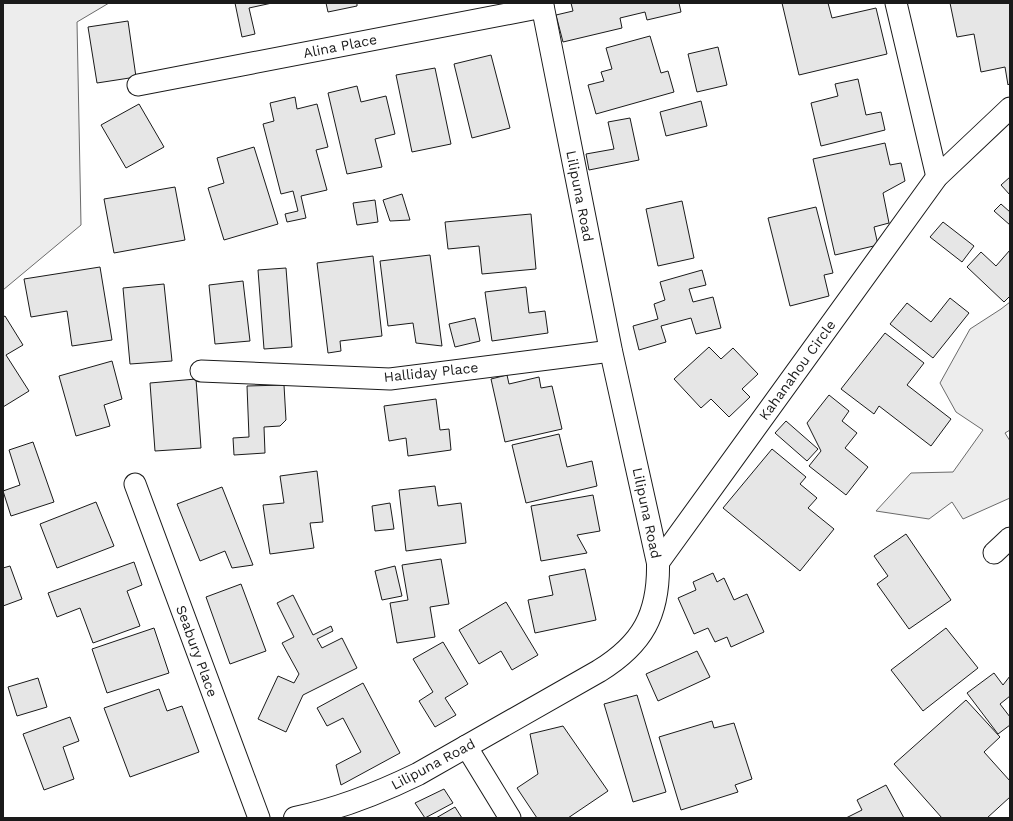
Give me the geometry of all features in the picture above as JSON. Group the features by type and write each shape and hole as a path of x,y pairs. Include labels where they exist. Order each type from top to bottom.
{"street":[{"path":"896,3 937,177"},
{"name":"Alina Place","path":"138,85 542,5"},
{"name":"Lilipuna Road","path":"295,818 349,804 388,789 418,774 598,672 614,662 629,649 640,635 656,600 658,563 611,351 542,5"},
{"name":"Kahanahou Circle","path":"658,563 937,177 1010,108"},
{"name":"Halliday Place","path":"201,371 390,379 611,351"},
{"name":"Seabury Place","path":"135,484 259,818"},
{"path":"994,552 1010,538"},
{"path":"466,746 510,818"}],"shaded area":[{"path":"3,3 109,3 77,22 81,225 3,290"},
{"path":"1010,302 1010,430 1005,433 1010,441 1010,498 963,519 952,502 929,519 876,511 911,473 953,472 983,430 956,412 940,383 970,329"}],"building":[{"path":"235,3 272,3 249,8 255,34 242,37"},
{"path":"326,3 357,3 357,6 328,12"},
{"path":"571,3 679,3 681,12 647,20 645,12 620,18 622,28 563,42 556,15 573,11"},
{"path":"782,3 828,3 832,18 876,8 887,54 799,75"},
{"path":"950,3 1010,3 1010,83 1008,85 1005,67 981,72 974,34 957,37"},
{"path":"128,21 136,77 97,83 88,27"},
{"path":"650,36 661,73 668,71 674,92 596,114 588,85 604,81 601,72 612,69 606,48"},
{"path":"718,47 727,85 697,92 688,54"},
{"path":"491,55 510,128 472,138 454,64"},
{"path":"435,68 451,144 412,152 396,75"},
{"path":"858,79 866,115 881,112 885,130 821,146 811,103 838,96 835,84"},
{"path":"357,86 361,102 386,96 395,134 375,139 382,167 347,174 328,93"},
{"path":"295,97 297,109 317,104 328,147 316,150 327,190 301,196 306,218 287,222 285,214 298,211 293,191 281,194 263,124 274,121 270,103"},
{"path":"701,101 707,126 666,136 660,112"},
{"path":"139,104 164,147 126,168 101,125"},
{"path":"630,118 639,160 589,170 586,154 614,149 608,122"},
{"path":"885,143 890,165 901,163 905,181 883,193 889,223 874,227 878,245 835,255 813,159"},
{"path":"254,147 278,224 224,240 208,188 224,183 217,158"},
{"path":"1010,177 1010,195 1001,185"},
{"path":"175,187 185,240 114,253 104,199"},
{"path":"402,194 410,220 390,221 383,200"},
{"path":"375,200 378,222 357,225 353,203"},
{"path":"682,201 694,258 658,266 646,209"},
{"path":"1001,204 1010,212 1010,225 994,211"},
{"path":"816,207 833,273 824,275 829,296 790,306 768,218"},
{"path":"531,214 536,269 482,274 479,246 448,249 445,222"},
{"path":"943,222 974,246 962,262 930,237"},
{"path":"1010,250 1010,296 1004,302 967,267 981,252 996,266"},
{"path":"430,255 442,346 416,343 413,323 388,326 380,261"},
{"path":"373,256 382,336 340,341 341,351 328,353 317,263"},
{"path":"100,267 112,340 72,346 67,311 31,317 24,279"},
{"path":"286,268 292,347 264,349 258,270"},
{"path":"702,270 706,285 689,289 693,302 713,297 721,328 696,334 691,318 661,326 666,342 639,350 633,326 658,319 654,304 665,300 660,282"},
{"path":"243,281 250,341 215,344 209,285"},
{"path":"164,284 172,361 130,364 123,288"},
{"path":"526,287 529,313 545,311 548,333 492,341 485,292"},
{"path":"950,298 969,313 933,358 890,324 907,303 931,322"},
{"path":"5,316 23,345 6,355 29,391 3,407 3,317"},
{"path":"475,318 480,341 455,347 449,324"},
{"path":"885,333 924,363 907,385 951,419 931,446 879,406 874,414 841,389"},
{"path":"709,347 721,359 733,348 758,374 742,389 750,397 729,417 711,399 701,408 674,379"},
{"path":"112,361 122,399 104,405 110,426 76,436 59,376"},
{"path":"507,375 509,384 539,377 541,388 552,386 562,429 505,442 491,379"},
{"path":"196,379 201,448 155,451 150,383"},
{"path":"284,385 286,420 280,426 264,427 265,453 234,455 233,438 249,437 247,386"},
{"path":"829,395 849,411 842,421 857,433 845,448 868,467 846,495 809,466 821,451 807,423"},
{"path":"436,399 440,430 449,429 451,450 408,456 406,438 389,441 384,406"},
{"path":"786,421 818,449 807,461 775,433"},
{"path":"559,434 567,467 592,461 597,486 526,503 512,445"},
{"path":"33,442 54,502 11,516 3,491 20,485 9,450"},
{"path":"772,449 806,477 800,484 817,498 808,508 834,529 800,571 723,508"},
{"path":"317,471 323,522 310,523 314,548 270,554 263,505 284,503 280,476"},
{"path":"435,486 438,506 461,503 466,543 406,551 399,490"},
{"path":"222,487 253,565 232,568 225,551 200,561 177,504"},
{"path":"593,495 600,531 577,535 587,553 541,561 531,506"},
{"path":"96,502 114,546 57,568 40,524"},
{"path":"390,503 394,529 375,531 372,506"},
{"path":"906,534 951,600 909,629 877,584 888,576 874,556"},
{"path":"441,559 449,604 430,607 435,637 397,643 390,603 408,600 402,565"},
{"path":"134,562 142,585 127,591 140,626 93,643 80,608 57,617 48,593"},
{"path":"10,566 22,599 3,606 3,568"},
{"path":"395,566 402,596 382,600 375,571"},
{"path":"585,569 596,620 535,633 528,600 553,595 549,576"},
{"path":"713,573 717,582 724,578 734,600 747,594 764,632 731,647 727,637 715,642 708,628 694,634 678,598 696,590 693,582"},
{"path":"241,584 266,651 230,664 206,597"},
{"path":"293,595 313,635 331,626 333,631 317,639 322,648 342,638 357,668 303,695 286,732 258,719 278,676 294,683 299,674 282,643 294,637 277,603"},
{"path":"506,602 538,655 512,670 501,651 479,664 459,630"},
{"path":"154,628 169,673 107,693 92,649"},
{"path":"946,628 978,668 923,711 891,670"},
{"path":"443,642 468,684 445,698 456,715 435,727 419,701 433,692 413,659"},
{"path":"697,651 710,677 658,701 646,674"},
{"path":"994,673 1003,685 1010,676 1010,696 1000,704 1010,717 1010,725 998,734 967,693"},
{"path":"38,678 47,707 17,716 8,687"},
{"path":"363,683 400,753 341,785 336,765 361,752 343,718 327,726 317,708"},
{"path":"159,689 167,711 182,706 199,752 130,777 104,708"},
{"path":"637,695 666,792 633,802 604,704"},
{"path":"966,700 1000,737 984,752 1010,781 1010,797 987,818 942,818 894,764"},
{"path":"70,717 79,741 63,747 74,779 44,790 23,734"},
{"path":"712,721 714,728 734,723 752,779 735,785 738,792 681,810 659,737"},
{"path":"563,726 608,791 568,818 537,818 517,788 538,774 530,734"},
{"path":"886,785 904,818 846,818 862,810 857,800"},
{"path":"444,789 453,803 425,818 415,803"},
{"path":"455,807 462,818 436,818"}]}
